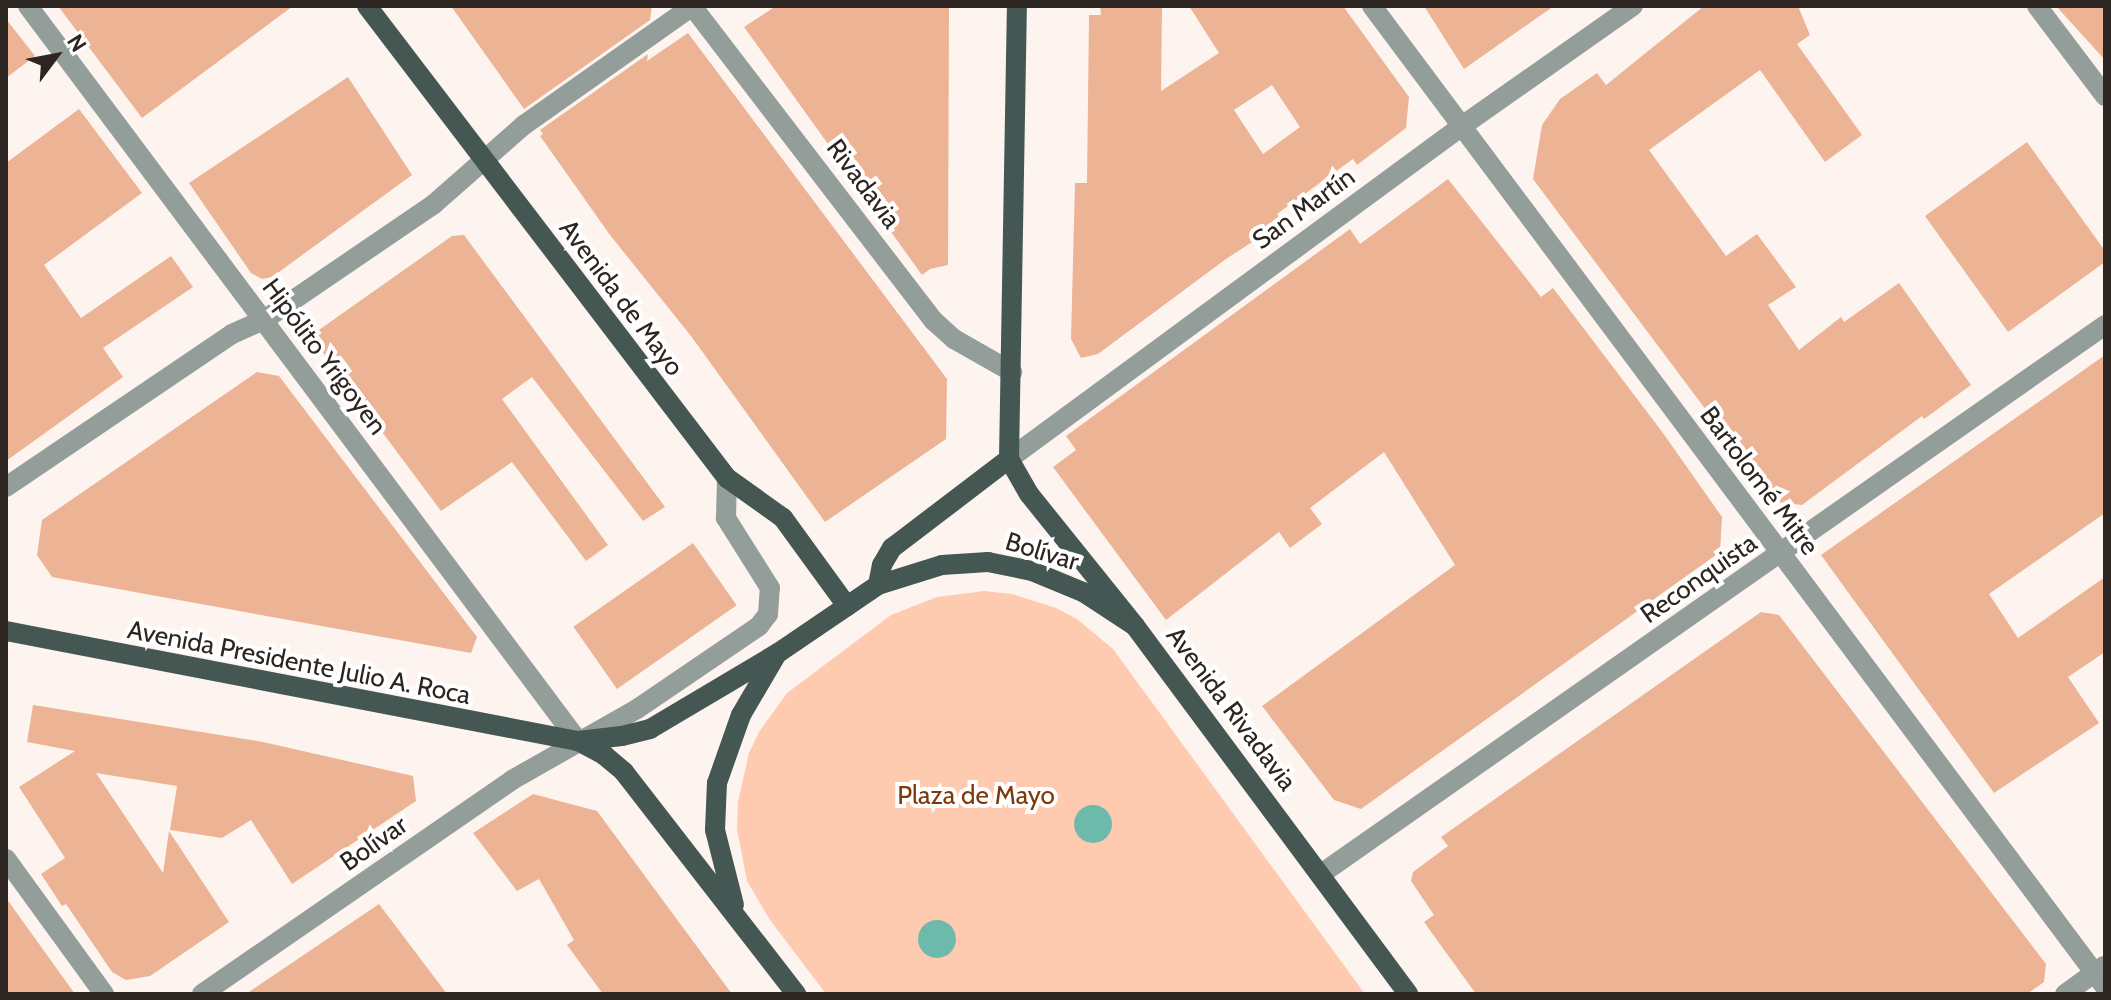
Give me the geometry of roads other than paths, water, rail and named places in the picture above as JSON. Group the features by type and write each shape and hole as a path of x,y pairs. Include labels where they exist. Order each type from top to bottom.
{"main road":[{"name":"Avenida de Mayo","path":"367,6 727,478 783,518 847,606"},
{"path":"878,585 882,565 892,548 1009,459 1017,6"},
{"name":"Avenida Rivadavia","path":"1009,459 1029,494 1135,626 1408,994"},
{"name":"Bolívar","path":"578,741 650,729 778,653 878,585 942,565 988,562 1032,571 1083,592 1135,626"},
{"name":"Avenida Presidente Julio A. Roca","path":"8,633 578,741"},
{"name":"Bolívar","path":"739,920 715,830 717,783 741,715 778,653"},
{"path":"578,741 610,759 624,772 796,994"}],"street":[{"name":"Hipólito Yrigoyen","path":"28,6 578,741"},
{"path":"6,487 232,334 264,320 434,204 524,125 692,6"},
{"name":"Rivadavia","path":"692,6 934,321 954,339 1012,372"},
{"name":"Bartolomé Mitre","path":"1372,6 1780,553 2102,975"},
{"name":"San Martín","path":"1009,459 1462,126 1633,6"},
{"path":"2037,6 2105,96"},
{"name":"Reconquista","path":"1321,874 2105,325"},
{"name":"Bolívar","path":"202,994 512,780 637,709 759,626 768,614 770,588 726,518 727,478"},
{"path":"6,859 104,994"},
{"path":"2065,994 2102,975"}],"water":[{"path":"1093,805 1107,810 1112,824 1107,838 1093,843 1079,838 1074,824 1079,810"},
{"path":"937,920 951,925 956,939 951,953 937,958 923,953 918,939 923,925"}],"park label":[{"name":"Plaza de Mayo","path":"976,796"}]}
